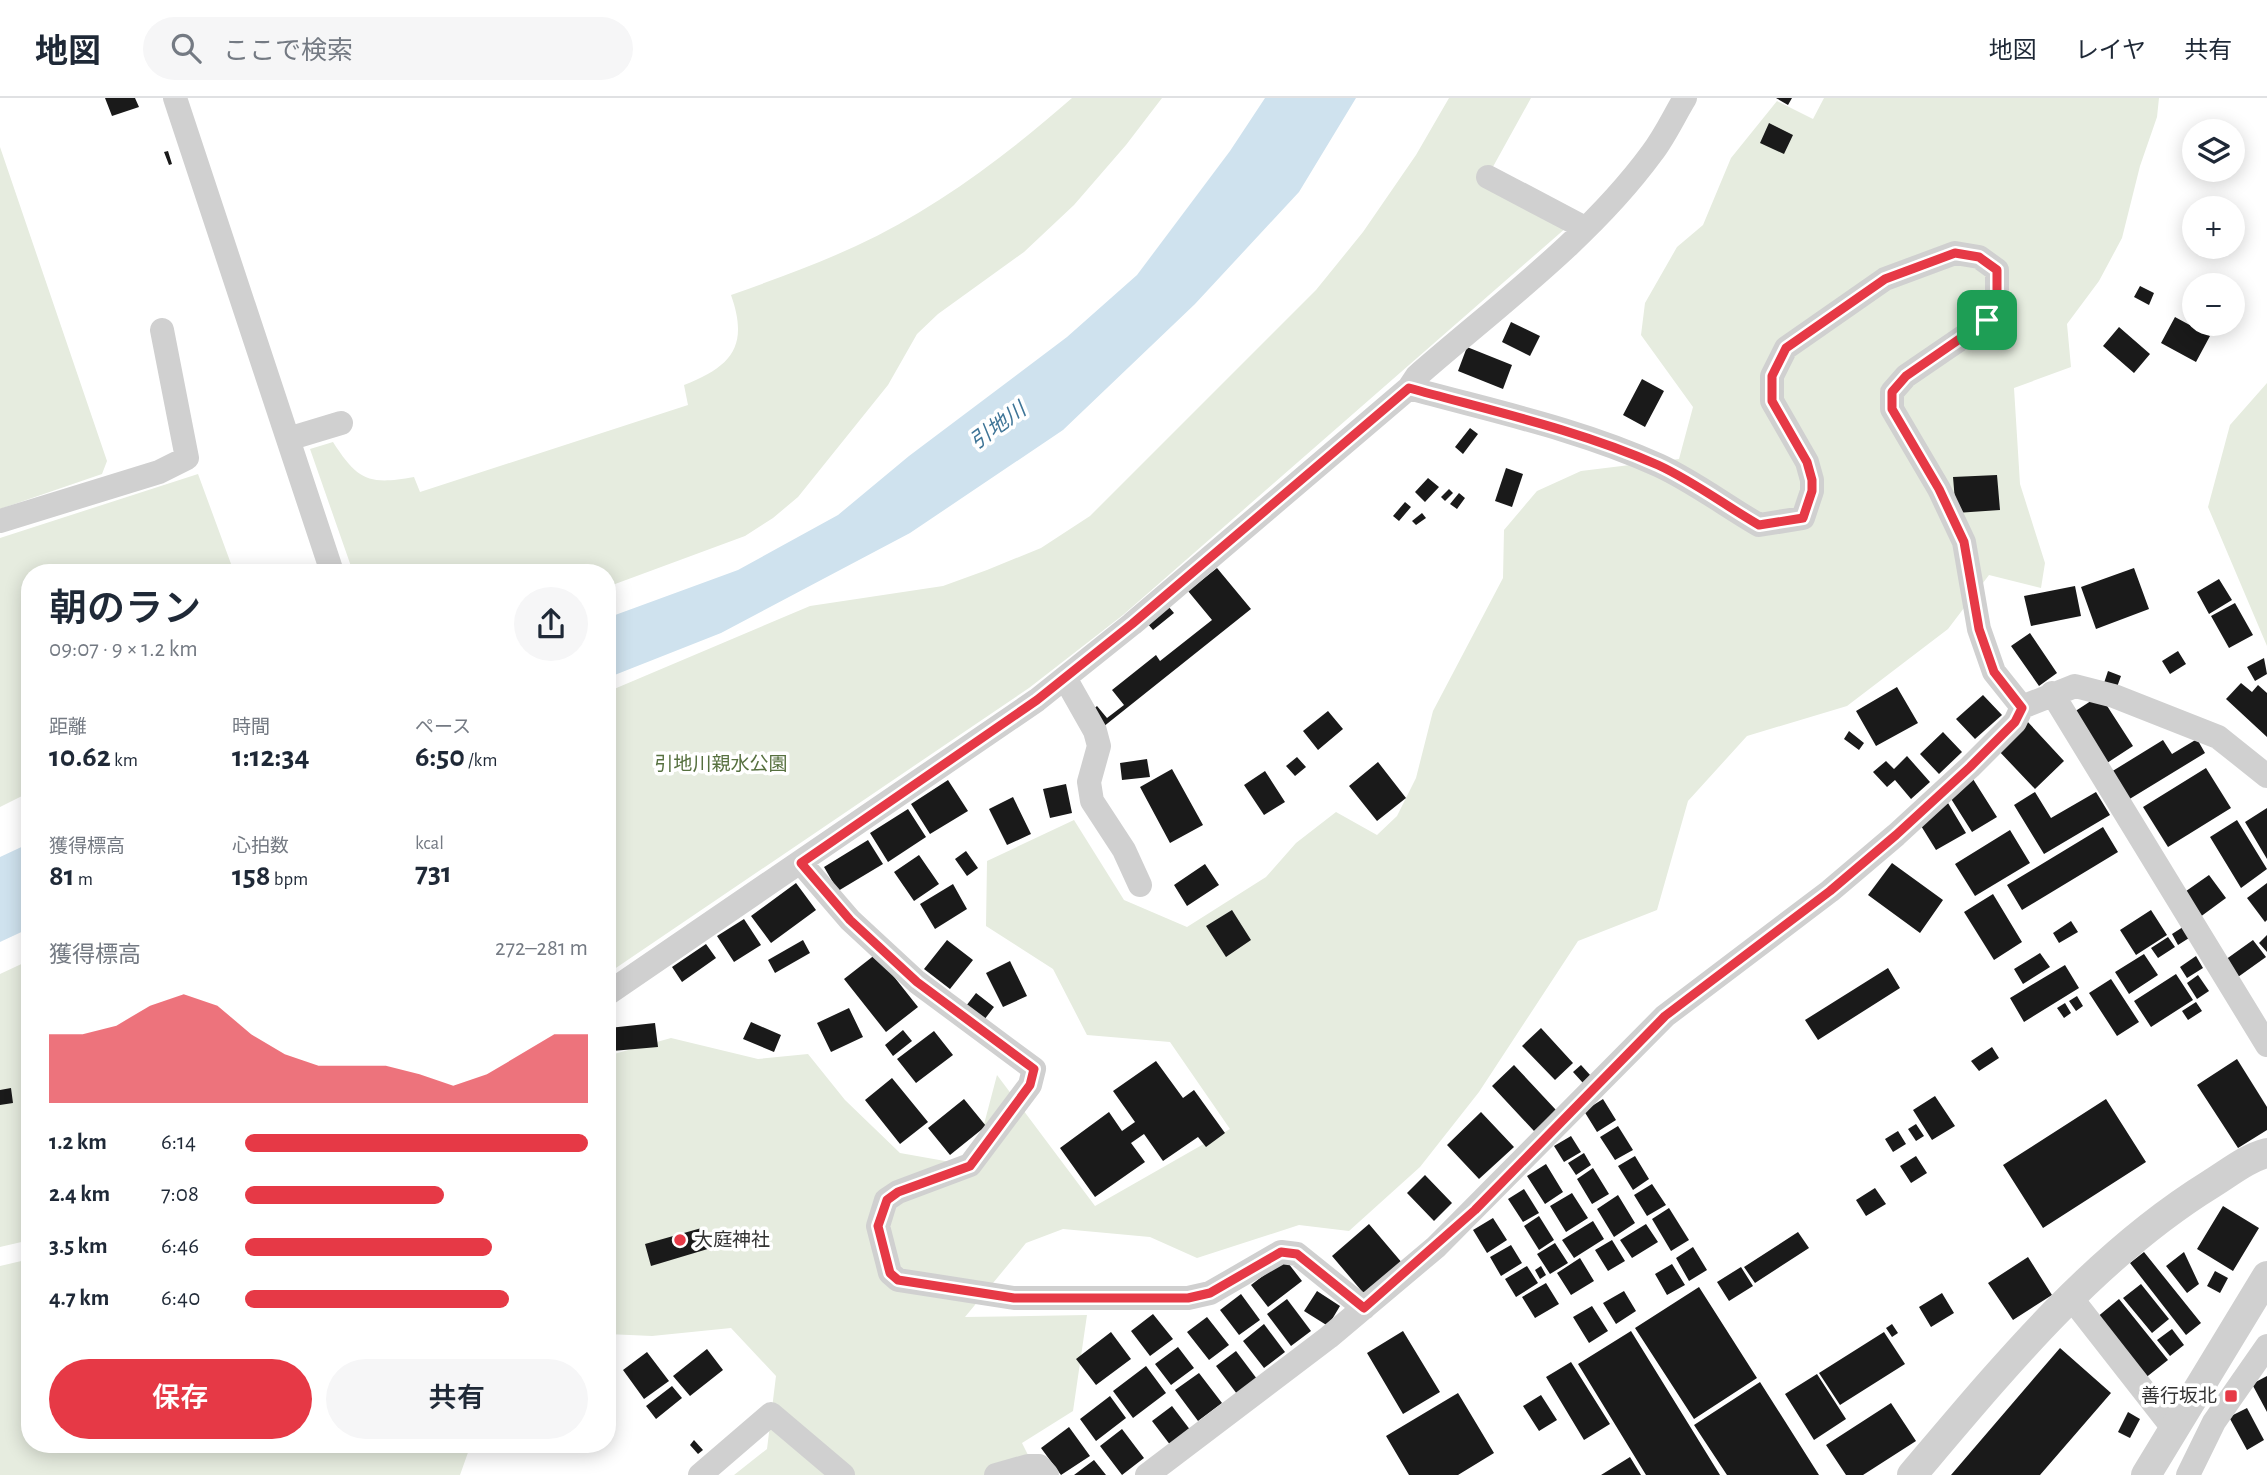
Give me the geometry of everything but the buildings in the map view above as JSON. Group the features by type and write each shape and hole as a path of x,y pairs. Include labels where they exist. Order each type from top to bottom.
{"street":[{"path":"175,98 329,564"},
{"path":"616,988 920,782 1065,678 1409,388 1417,376 1585,228 1617,196 1653,152 1685,98"},
{"path":"1488,177 1585,228"},
{"path":"1409,388 1583,436 1633,454 1662,467 1759,525 1803,518 1812,491 1812,480 1807,462 1772,401 1772,376 1786,348 1885,279 1955,253 1979,257 1997,270 1997,300 1987,320 1906,376 1892,392 1892,409 1939,489 1964,542 1979,629 1990,661 1994,672 2022,708"},
{"path":"0,521 159,472 187,458 162,330"},
{"path":"288,439 341,423"},
{"path":"1065,678 1095,731 1099,746 1089,782 1092,802 1124,850 1140,885"},
{"path":"1147,1475 1364,1308 1475,1210 1665,1016 1830,891 1896,835 2015,722 2022,708 2052,693 2075,686 2114,696 2218,737 2267,776"},
{"path":"2052,693 2267,1045"},
{"path":"801,863 850,920 917,982 1034,1069 1030,1085 970,1166 898,1192 887,1200 878,1226 890,1273 898,1280 1014,1298 1188,1298 1210,1293 1281,1252 1297,1254 1364,1308"},
{"path":"1912,1475 1988,1387 2072,1298 2150,1227 2186,1200 2245,1163 2267,1153"},
{"path":"2147,1475 2267,1276"},
{"path":"2072,1298 2173,1428"},
{"path":"2188,1475 2214,1422 2267,1346"},
{"path":"700,1475 771,1414 843,1475"},
{"path":"996,1475 1028,1465 1039,1466 1047,1475"}],"green space":[{"path":"1072,98 1162,98 1074,205 1024,252 938,314 917,334 888,385 798,497 745,536 616,584 616,564 350,564 310,449 333,442 350,465 366,477 386,480 414,477 420,492 688,405 684,385 701,378 725,362 737,341 738,328 731,295 841,253 885,232 969,180"},
{"name":"引地川親水公園","path":"1449,98 1531,98 1484,183 1567,227 1123,615 1029,688 616,968 616,688 810,606 943,586 1041,548 1090,516 1316,290 1363,232 1416,155"},
{"path":"1824,98 2159,98 2157,117 2140,166 2122,238 2099,281 2067,324 2071,367 2014,388 2020,484 2045,563 2041,588 1989,575 1948,629 1847,706 1747,736 1688,801 1657,910 1578,941 1479,1092 1420,1167 1349,1231 1299,1225 1197,1258 1150,1237 1063,1229 1026,1243 965,1317 1087,1315 1073,1411 1022,1443 1038,1475 734,1475 767,1449 776,1376 731,1328 652,1336 616,1334 616,1053 671,1038 758,1059 808,1054 845,1100 900,1153 973,1166 997,1075 1095,1206 1230,1129 1170,1042 1087,1035 1053,969 986,926 987,861 1074,820 1124,900 1187,927 1266,877 1296,843 1336,812 1377,835 1397,816 1416,778 1433,711 1503,578 1504,530 1537,491 1581,471 1679,459 1693,407 1641,335 1645,303 1677,247 1703,225 1731,158 1777,101 1813,119"},
{"path":"0,147 107,461 102,474 0,509"},
{"path":"2267,383 2267,646 2208,507 2230,425"},
{"path":"198,474 231,564 21,564 21,796 0,807 0,538"},
{"path":"21,964 21,1242 0,1247 0,974"},
{"path":"21,1261 21,1453 468,1453 460,1475 0,1475 0,1266"}],"water":[{"name":"引地川","path":"1265,98 1356,98 1299,192 1195,304 1063,430 910,533 721,633 616,674 616,615 738,570 838,515 909,456 1067,337 1137,275 1230,151"},
{"path":"21,847 21,932 0,942 0,857"}],"place":[{"name":"大庭神社","path":"680,1240"},
{"name":"善行坂北","path":"2231,1396"}],"route":[{"path":"1955,253 1979,257 1997,270 1997,300 1987,320 1906,376 1892,392 1892,409 1939,489 1964,542 1979,629 1994,672 2022,708 2015,722 1896,835 1830,891 1665,1016 1436,1247 1364,1308 1297,1254 1281,1252 1210,1293 1188,1298 1014,1298 898,1280 890,1273 878,1226 880,1212 887,1200 922,1182 970,1166 1030,1085 1034,1069 917,982 850,920 801,863 1037,700 1132,624 1409,388 1583,436 1633,454 1662,467 1759,525 1803,518 1812,491 1807,462 1772,401 1772,376 1786,348 1885,279 1955,253"}]}
